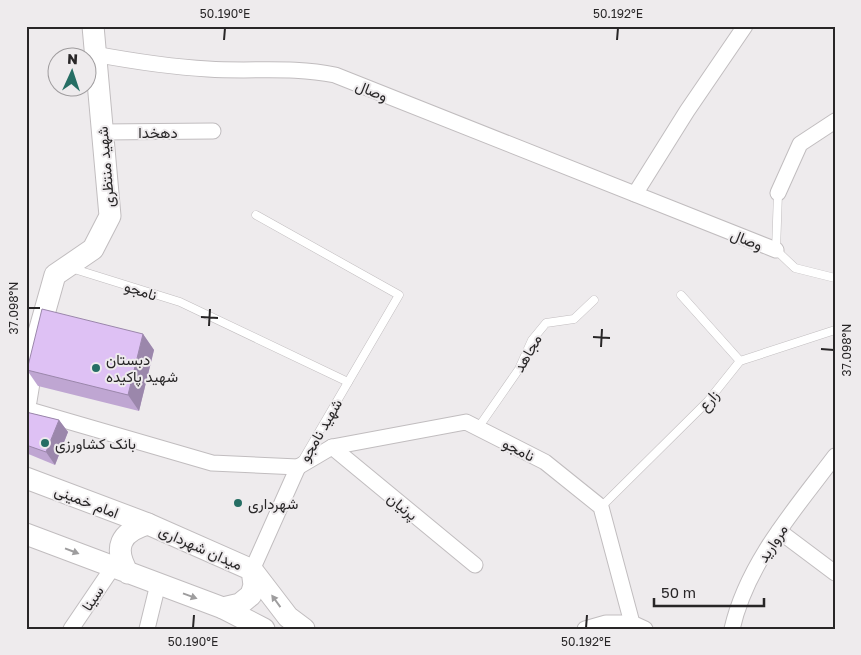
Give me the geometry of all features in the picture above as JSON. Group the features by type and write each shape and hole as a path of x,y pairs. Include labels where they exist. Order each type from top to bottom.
{"main road":[{"name":"شهید منتظری","path":"93,26 94,48"},
{"name":"شهید منتظری","path":"27,399 35,346 55,275 93,249 110,216 98,93"},
{"name":"امام خمینی","path":"26,478 148,524"},
{"name":"میدان شهرداری","path":"120,570 120,548 124,537 136,527 148,524 252,570 254,585 251,595 240,604 223,608"},
{"path":"26,534 223,608 264,629"},
{"path":"252,570 288,617 304,629"}],"street":[{"path":"635,194 686,111 744,26"},
{"name":"وصال","path":"98,55 153,64 201,69 309,69 335,75 776,250"},
{"path":"778,193 800,144 835,121"},
{"name":"دهخدا","path":"102,132 213,131"},
{"path":"27,399 212,463 298,468"},
{"name":"نامجو","path":"298,468 332,447 466,422 545,462 602,507"},
{"name":"پرنیان","path":"332,447 475,565"},
{"name":"مروارید","path":"732,629 738,606 765,550 832,464"},
{"name":"شهید نامجو","path":"252,570 298,468"},
{"path":"585,629 606,623 638,626 602,507"},
{"path":"779,531 835,572"},
{"name":"سینا","path":"71,629 120,570"},
{"path":"147,629 158,584"}],"lane":[{"path":"778,193 776,250 795,268 835,278"},
{"name":"شهید نامجو","path":"256,215 399,295 298,468"},
{"name":"نامجو","path":"67,267 180,302 348,382"},
{"path":"681,295 740,361 835,330"},
{"name":"مجاهد","path":"478,428 518,369 532,340 546,324 574,319 594,300"},
{"name":"زارع","path":"602,507 708,401 740,361"}],"building":[{"name":"دبستان شهید پاکیده","path":"42,309 143,334 128,395 27,370"},
{"path":"26,412 59,420 46,452 26,445"}],"place":[{"name":"دبستان شهید پاکیده","path":"96,368"},
{"name":"بانک کشاورزی","path":"45,443"},
{"name":"شهرداری","path":"238,503"}]}
